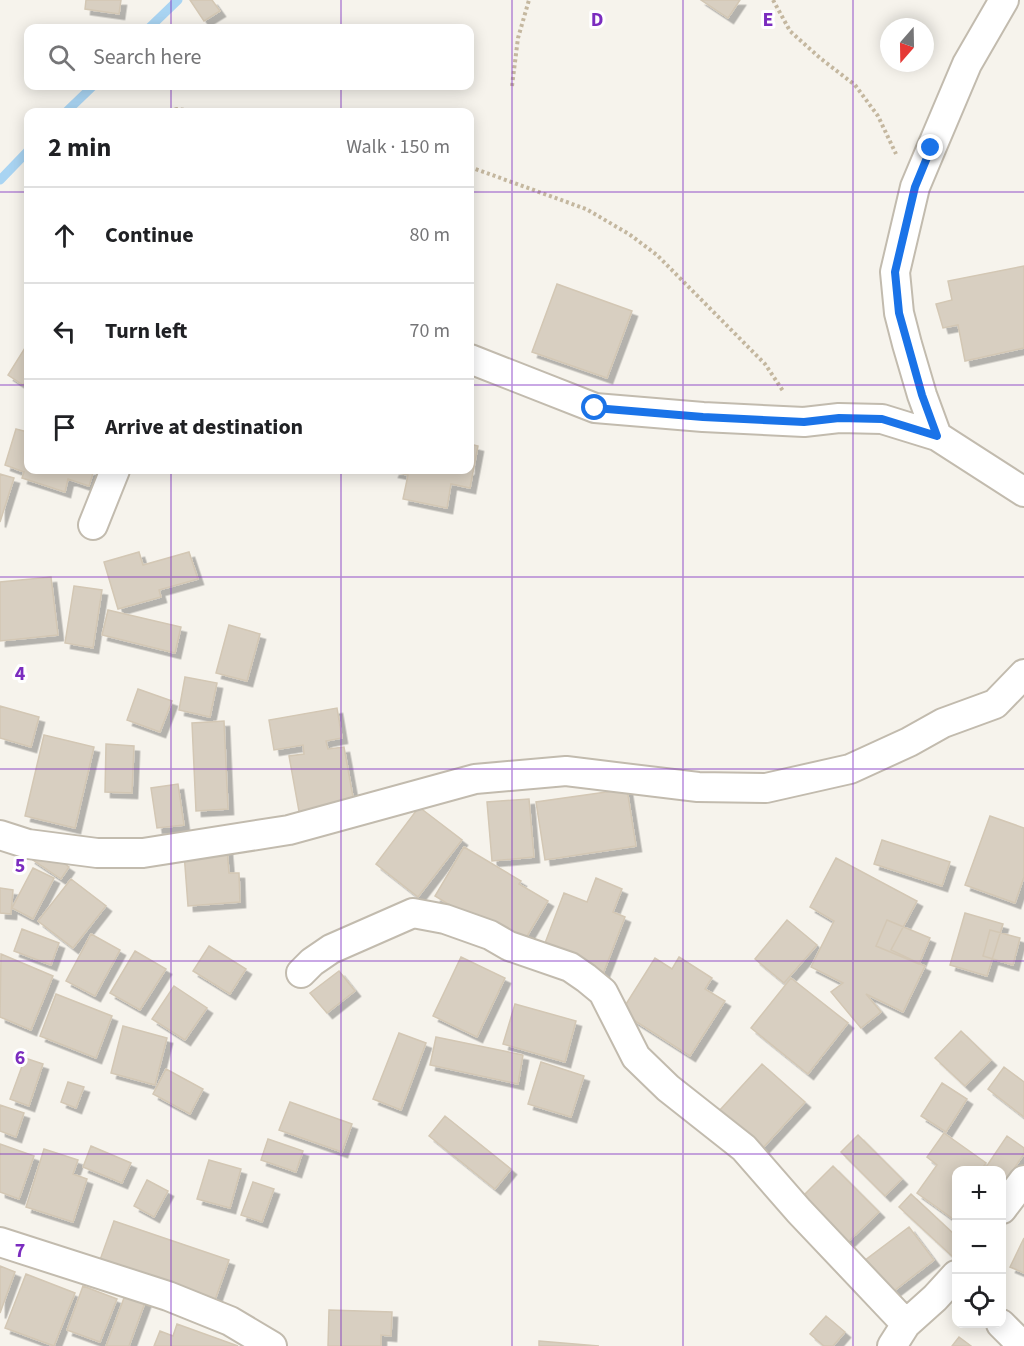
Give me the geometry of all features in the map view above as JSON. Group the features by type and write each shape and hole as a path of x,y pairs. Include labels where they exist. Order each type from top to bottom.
{"street":[{"path":"937,436 922,395 899,313 895,272 915,187 967,64 1004,0"},
{"path":"474,360 595,408 804,422 839,418 882,419 937,436 1024,492"},
{"path":"93,525 113,474"},
{"path":"0,836 28,844 97,853 143,853 289,830 475,779 566,771 698,787 766,788 850,769 909,742 943,723 995,704 1024,674"},
{"path":"301,973 331,949 413,913 445,919 490,935 509,946 570,967 603,992 636,1057 668,1088 744,1148 815,1228 899,1335 952,1280"},
{"path":"1006,1204 1024,1180"},
{"path":"0,1242 168,1296 230,1322 272,1346"},
{"path":"1006,1328 1023,1346"}],"path":[{"path":"512,86 518,38 529,0"},
{"path":"773,0 790,31 855,85 878,116 915,187"},
{"path":"474,168 586,209 629,234 657,255 765,364 804,422"}],"building":[{"path":"86,0 121,0 119,14 85,9"},
{"path":"190,0 212,0 220,11 204,21"},
{"path":"701,0 740,0 728,18"},
{"path":"1024,266 1024,348 965,361 958,325 943,328 936,304 952,300 948,281"},
{"path":"557,284 632,311 607,378 532,352"},
{"path":"24,349 24,384 8,375"},
{"path":"16,429 24,431 24,472 5,465"},
{"path":"474,445 478,446 474,467"},
{"path":"24,472 24,474 93,474 89,486 68,479 65,492 22,478"},
{"path":"0,474 14,478 0,522"},
{"path":"403,474 473,474 470,488 451,484 447,508 403,499 408,475"},
{"path":"139,552 143,565 189,552 198,579 159,590 161,597 118,609 104,562"},
{"path":"51,577 58,635 0,641 0,582"},
{"path":"74,586 102,590 93,648 65,643"},
{"path":"108,610 181,627 175,653 102,635"},
{"path":"229,625 260,634 247,681 216,673"},
{"path":"185,677 217,683 210,717 179,710"},
{"path":"138,689 172,701 160,732 127,720"},
{"path":"0,706 39,717 31,747 0,738"},
{"path":"337,708 342,738 326,741 328,749 344,747 355,808 300,817 289,756 304,754 303,745 274,750 269,720"},
{"path":"224,721 228,809 196,811 192,723"},
{"path":"44,735 94,747 75,828 25,816"},
{"path":"106,744 134,746 132,793 105,792"},
{"path":"178,784 184,825 157,828 151,788"},
{"path":"627,789 636,846 545,860 536,802"},
{"path":"529,799 534,857 492,861 487,802"},
{"path":"419,807 462,840 418,897 376,864"},
{"path":"990,816 1024,828 1024,877 1015,903 965,885"},
{"path":"882,840 950,862 942,886 874,864"},
{"path":"38,846 69,867 61,879 30,858"},
{"path":"464,847 521,881 519,884 548,901 520,948 435,896"},
{"path":"227,849 229,873 239,873 240,902 188,906 184,853"},
{"path":"836,858 917,901 891,950 925,966 903,1012 866,994 881,1012 861,1028 831,992 843,983 811,967 834,921 810,907"},
{"path":"33,868 54,878 33,919 12,908"},
{"path":"596,878 622,889 613,912 625,917 603,974 542,951 564,893 587,902"},
{"path":"71,879 106,906 73,948 38,921"},
{"path":"0,888 13,890 11,914 0,913"},
{"path":"965,913 1003,924 987,976 950,965"},
{"path":"787,920 817,945 784,983 755,959"},
{"path":"887,920 930,938 919,964 876,946"},
{"path":"22,929 59,943 51,965 14,951"},
{"path":"990,930 1020,938 1013,965 983,956"},
{"path":"91,934 120,950 95,996 66,981"},
{"path":"209,946 246,969 230,994 193,971"},
{"path":"135,951 166,969 140,1010 110,993"},
{"path":"1,954 53,976 31,1030 0,1017"},
{"path":"461,957 505,978 477,1037 433,1016"},
{"path":"679,957 712,978 705,989 725,1001 690,1056 621,1012 655,958 672,969"},
{"path":"339,971 355,991 327,1013 310,993"},
{"path":"791,978 848,1023 808,1074 751,1028"},
{"path":"174,986 207,1008 185,1040 152,1019"},
{"path":"56,994 112,1016 96,1058 40,1036"},
{"path":"515,1004 576,1021 565,1062 503,1044"},
{"path":"123,1026 167,1038 155,1085 111,1073"},
{"path":"961,1031 991,1060 965,1086 935,1058"},
{"path":"399,1033 426,1043 401,1110 373,1099"},
{"path":"436,1037 523,1055 518,1084 430,1065"},
{"path":"25,1058 43,1064 29,1106 10,1099"},
{"path":"541,1062 584,1076 571,1117 528,1104"},
{"path":"762,1064 805,1102 762,1149 719,1111"},
{"path":"1004,1067 1024,1082 1024,1117 988,1089"},
{"path":"166,1069 203,1089 190,1114 153,1094"},
{"path":"68,1082 84,1087 76,1108 61,1102"},
{"path":"942,1083 967,1099 946,1132 921,1116"},
{"path":"290,1102 352,1124 342,1152 279,1130"},
{"path":"0,1105 24,1113 16,1137 0,1131"},
{"path":"445,1116 511,1169 495,1189 429,1136"},
{"path":"944,1133 986,1163 984,1166 952,1166 952,1218 917,1193 937,1165 927,1157"},
{"path":"858,1135 902,1179 885,1196 841,1152"},
{"path":"1007,1136 1024,1148 1024,1154 1006,1180 1006,1166 987,1166"},
{"path":"268,1139 303,1151 296,1172 261,1160"},
{"path":"0,1144 34,1156 19,1199 0,1192"},
{"path":"91,1146 131,1163 122,1183 83,1167"},
{"path":"44,1149 78,1160 73,1174 87,1179 73,1222 26,1207"},
{"path":"209,1160 241,1169 230,1208 197,1199"},
{"path":"833,1166 879,1212 847,1243 801,1198"},
{"path":"147,1180 168,1191 154,1217 134,1206"},
{"path":"253,1182 274,1189 262,1222 241,1215"},
{"path":"911,1194 952,1232 952,1256 899,1207"},
{"path":"114,1221 229,1260 215,1300 100,1260"},
{"path":"909,1227 934,1260 890,1294 864,1261"},
{"path":"1024,1238 1024,1273 1010,1267"},
{"path":"0,1266 15,1272 0,1313"},
{"path":"26,1274 75,1293 54,1346 5,1328"},
{"path":"83,1286 117,1299 100,1342 67,1330"},
{"path":"127,1290 147,1297 129,1346 106,1346"},
{"path":"329,1310 392,1312 391,1336 381,1335 381,1346 328,1346"},
{"path":"826,1316 845,1332 833,1346 824,1346 810,1334"},
{"path":"177,1324 238,1346 154,1346 160,1331 173,1336"},
{"path":"959,1337 971,1346 952,1346"},
{"path":"539,1341 599,1346 539,1346"}],"waterway":[{"path":"153,24 178,0"},
{"path":"70,108 89,90"},
{"path":"0,180 24,155"}],"route":[{"path":"595,408 804,422 839,418 882,419 937,436 922,395 899,313 895,272 915,187 931,148"}]}
